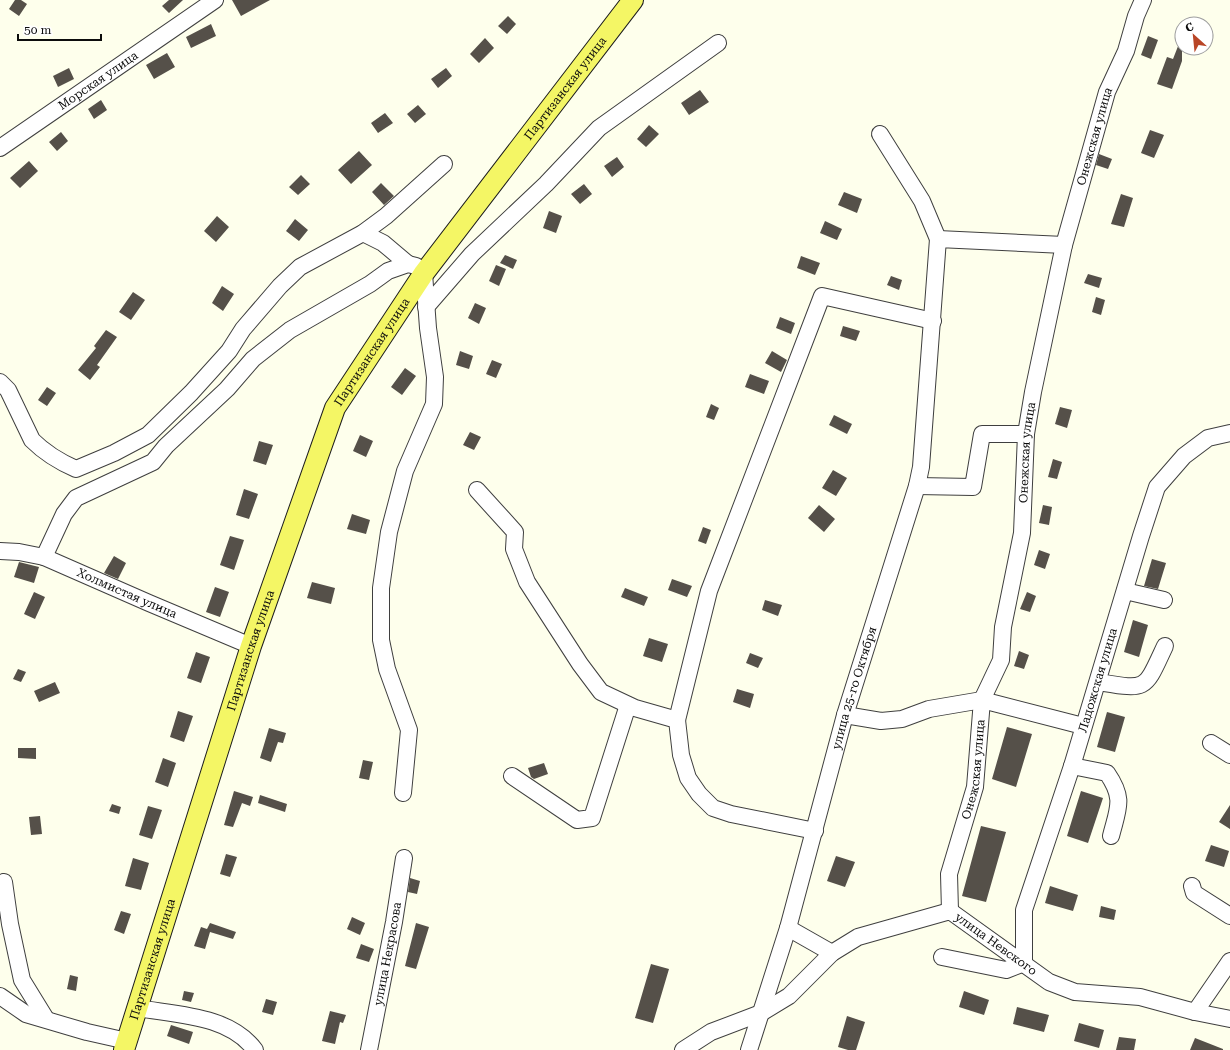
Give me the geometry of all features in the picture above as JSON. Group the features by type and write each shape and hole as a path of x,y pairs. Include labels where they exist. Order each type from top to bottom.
{"main road":[{"name":"Партизанская улица","path":"126,1045 251,646 335,408 416,268 633,0"}],"street":[{"name":"Морская улица","path":"0,148 215,0"},
{"name":"Онежская улица","path":"950,911 949,874 975,787 982,700 1001,660 1003,627 1022,533 1026,434 1033,392 1064,245 1107,92 1126,51 1136,16 1143,0"},
{"path":"426,307 472,254 546,184 600,128 718,43"},
{"path":"880,134 922,201 938,238 1064,245"},
{"path":"0,382 8,390 32,440 38,446 65,464 76,469 114,453 148,435 191,393 229,351 243,329 280,286 300,267 363,233 386,216 444,164"},
{"path":"363,233 383,243 416,268"},
{"name":"улица 25-го Октября","path":"749,1050 788,928 845,715 917,486 921,467 938,238"},
{"path":"44,557 64,514 76,498 153,462 166,446 227,388 253,359 290,330 370,284 388,270 416,268"},
{"name":"Партизанская улица","path":"403,792 408,730 387,669 381,640 381,588 389,532 406,472 434,404 435,377 426,307 416,268"},
{"path":"815,831 731,814 713,808 699,794 688,778 681,755 677,720 709,591 822,296 933,321"},
{"name":"Ладожская улица","path":"1024,963 1024,910 1072,766 1083,726 1126,591 1140,536 1157,487 1184,456 1208,438 1230,433"},
{"path":"917,486 973,487 982,434 1026,434"},
{"path":"477,490 515,532 514,549 527,582 580,664 601,692 628,705 677,720"},
{"name":"Холмистая улица","path":"0,551 19,552 44,557 251,646"},
{"path":"1126,591 1164,600"},
{"path":"1098,682 1129,687 1143,685 1150,678 1165,646"},
{"path":"845,715 881,721 902,719 930,709 982,700 1083,726"},
{"path":"512,776 577,820 592,818 628,705"},
{"path":"1211,743 1230,755"},
{"path":"1072,766 1107,773 1117,787 1119,802 1111,836"},
{"name":"улица Некрасова","path":"369,1050 394,922 404,858"},
{"path":"4,882 10,924 22,980 46,1020"},
{"path":"1192,886 1194,893 1230,916"},
{"name":"улица Невского","path":"683,1050 712,1032 761,1013 789,996 832,953 858,937 950,911 1050,982 1075,992 1140,997 1195,1012 1230,1019"},
{"path":"788,928 832,953"},
{"path":"942,957 1006,970 1024,963"},
{"path":"1195,1012 1230,961"},
{"path":"0,996 26,1014 126,1045"},
{"path":"137,1008 218,1023 241,1035 255,1050"}],"building":[{"path":"15,0 21,0 27,4 19,16 9,9"},
{"path":"169,0 183,0 169,13 162,6"},
{"path":"232,0 270,0 241,16"},
{"path":"508,16 516,24 507,34 498,26"},
{"path":"211,24 216,36 191,48 186,37"},
{"path":"1148,36 1158,40 1151,59 1141,55"},
{"path":"485,38 494,48 479,63 470,54"},
{"path":"167,53 175,67 154,79 146,65"},
{"path":"1174,56 1182,56 1182,61 1172,89 1157,84 1167,57 1173,59"},
{"path":"69,68 74,79 58,87 53,76"},
{"path":"446,68 452,76 438,88 431,79"},
{"path":"700,90 709,102 689,115 681,103"},
{"path":"101,100 107,110 94,119 88,109"},
{"path":"418,105 426,114 415,123 407,114"},
{"path":"385,113 393,123 378,133 371,123"},
{"path":"649,125 659,134 646,147 637,139"},
{"path":"1150,130 1164,135 1154,158 1141,153"},
{"path":"61,132 68,141 57,151 49,142"},
{"path":"359,151 372,165 351,184 338,170"},
{"path":"1099,154 1112,159 1108,169 1096,165"},
{"path":"617,157 624,167 612,177 604,166"},
{"path":"29,161 38,171 20,188 10,178"},
{"path":"301,175 310,184 298,195 289,187"},
{"path":"381,183 394,196 384,205 372,192"},
{"path":"584,184 592,194 580,204 571,194"},
{"path":"844,192 862,199 857,213 838,205"},
{"path":"1121,194 1133,198 1124,227 1111,224"},
{"path":"549,211 562,216 556,233 543,228"},
{"path":"217,216 229,227 216,242 204,231"},
{"path":"295,219 308,230 299,241 286,231"},
{"path":"825,221 842,229 837,240 820,233"},
{"path":"505,255 517,260 513,269 500,263"},
{"path":"801,256 820,263 815,275 797,268"},
{"path":"496,265 506,269 499,286 489,281"},
{"path":"1088,274 1102,278 1099,288 1084,283"},
{"path":"891,276 902,280 899,290 887,285"},
{"path":"222,286 234,294 223,311 212,303"},
{"path":"133,292 145,300 131,320 119,312"},
{"path":"1096,297 1105,300 1101,315 1092,312"},
{"path":"475,303 486,308 479,324 468,318"},
{"path":"780,317 795,323 791,334 776,328"},
{"path":"843,326 860,331 856,341 840,336"},
{"path":"106,330 117,337 97,365 100,367 90,380 78,370 96,348 94,346"},
{"path":"460,351 473,356 469,369 456,365"},
{"path":"772,351 787,360 781,372 765,363"},
{"path":"492,360 502,364 496,378 486,374"},
{"path":"405,368 416,376 402,395 391,387"},
{"path":"750,374 769,381 764,394 745,387"},
{"path":"47,387 56,393 47,406 38,400"},
{"path":"711,404 719,408 714,420 706,417"},
{"path":"1060,407 1072,410 1067,428 1055,424"},
{"path":"834,415 852,424 847,434 829,425"},
{"path":"470,432 481,437 474,450 463,445"},
{"path":"360,435 373,441 366,457 353,451"},
{"path":"259,441 273,445 266,465 253,461"},
{"path":"1053,459 1062,462 1057,479 1048,477"},
{"path":"833,470 847,478 836,496 822,488"},
{"path":"244,489 258,494 249,519 236,515"},
{"path":"819,505 835,519 824,532 808,518"},
{"path":"1043,505 1052,507 1049,525 1039,523"},
{"path":"352,514 370,520 366,534 347,529"},
{"path":"703,527 711,530 706,544 698,541"},
{"path":"230,536 244,540 234,570 220,565"},
{"path":"1039,550 1050,554 1045,569 1034,565"},
{"path":"114,556 126,563 118,579 104,573"},
{"path":"1152,559 1166,563 1158,589 1144,586"},
{"path":"19,562 39,567 34,583 14,577"},
{"path":"672,579 692,586 687,597 668,590"},
{"path":"312,582 335,588 331,604 307,598"},
{"path":"215,587 229,592 220,617 206,612"},
{"path":"625,588 648,597 644,606 621,597"},
{"path":"34,592 45,597 35,619 24,614"},
{"path":"1027,592 1036,596 1030,612 1020,609"},
{"path":"765,600 782,605 778,616 762,610"},
{"path":"1133,620 1148,625 1139,657 1124,652"},
{"path":"649,638 668,644 662,662 643,656"},
{"path":"1019,651 1029,655 1024,669 1014,666"},
{"path":"196,652 210,657 201,683 187,678"},
{"path":"750,653 763,658 758,668 746,663"},
{"path":"18,669 26,672 21,682 13,679"},
{"path":"55,682 60,693 39,702 34,691"},
{"path":"737,689 754,694 750,708 733,702"},
{"path":"178,711 193,716 184,742 170,737"},
{"path":"1107,712 1125,717 1115,752 1097,747"},
{"path":"1007,727 1032,734 1016,787 992,779"},
{"path":"269,728 286,733 283,743 278,742 271,762 260,758"},
{"path":"18,748 36,748 36,759 18,758"},
{"path":"163,758 176,763 168,787 155,782"},
{"path":"363,760 373,762 369,780 359,778"},
{"path":"544,763 548,774 534,779 531,777 528,768"},
{"path":"234,791 253,797 250,806 242,803 233,827 224,825"},
{"path":"1081,791 1103,798 1088,843 1067,836"},
{"path":"260,795 287,804 285,812 258,803"},
{"path":"112,804 121,807 119,814 109,811"},
{"path":"1230,805 1230,829 1219,822"},
{"path":"148,806 162,810 152,839 139,835"},
{"path":"40,816 42,834 31,835 29,817"},
{"path":"981,826 1006,832 986,902 962,896"},
{"path":"1211,845 1229,851 1224,867 1205,861"},
{"path":"226,854 237,857 230,877 220,874"},
{"path":"836,856 855,862 845,887 827,881"},
{"path":"133,858 149,863 141,890 125,886"},
{"path":"410,878 420,881 417,894 408,892"},
{"path":"1050,886 1078,895 1073,911 1045,903"},
{"path":"1101,906 1116,910 1114,920 1099,917"},
{"path":"121,911 131,914 124,934 114,930"},
{"path":"352,917 365,923 360,935 347,929"},
{"path":"210,923 236,932 233,939 210,932 205,949 194,946 201,927 207,929"},
{"path":"416,923 429,927 416,969 405,966"},
{"path":"361,944 374,949 369,962 356,958"},
{"path":"651,964 669,969 653,1023 635,1018"},
{"path":"70,975 78,977 76,991 67,989"},
{"path":"184,991 194,993 191,1002 182,1000"},
{"path":"964,991 989,1000 984,1015 959,1007"},
{"path":"266,999 277,1002 273,1015 262,1012"},
{"path":"1017,1007 1049,1015 1044,1032 1013,1024"},
{"path":"330,1011 346,1015 343,1023 340,1022 335,1044 322,1041"},
{"path":"847,1016 865,1022 856,1050 848,1050 838,1047"},
{"path":"1079,1023 1104,1030 1099,1048 1074,1041"},
{"path":"171,1025 193,1032 189,1044 167,1036"},
{"path":"1119,1037 1136,1039 1134,1050 1116,1050"},
{"path":"1195,1038 1223,1049 1223,1050 1190,1050"}]}
